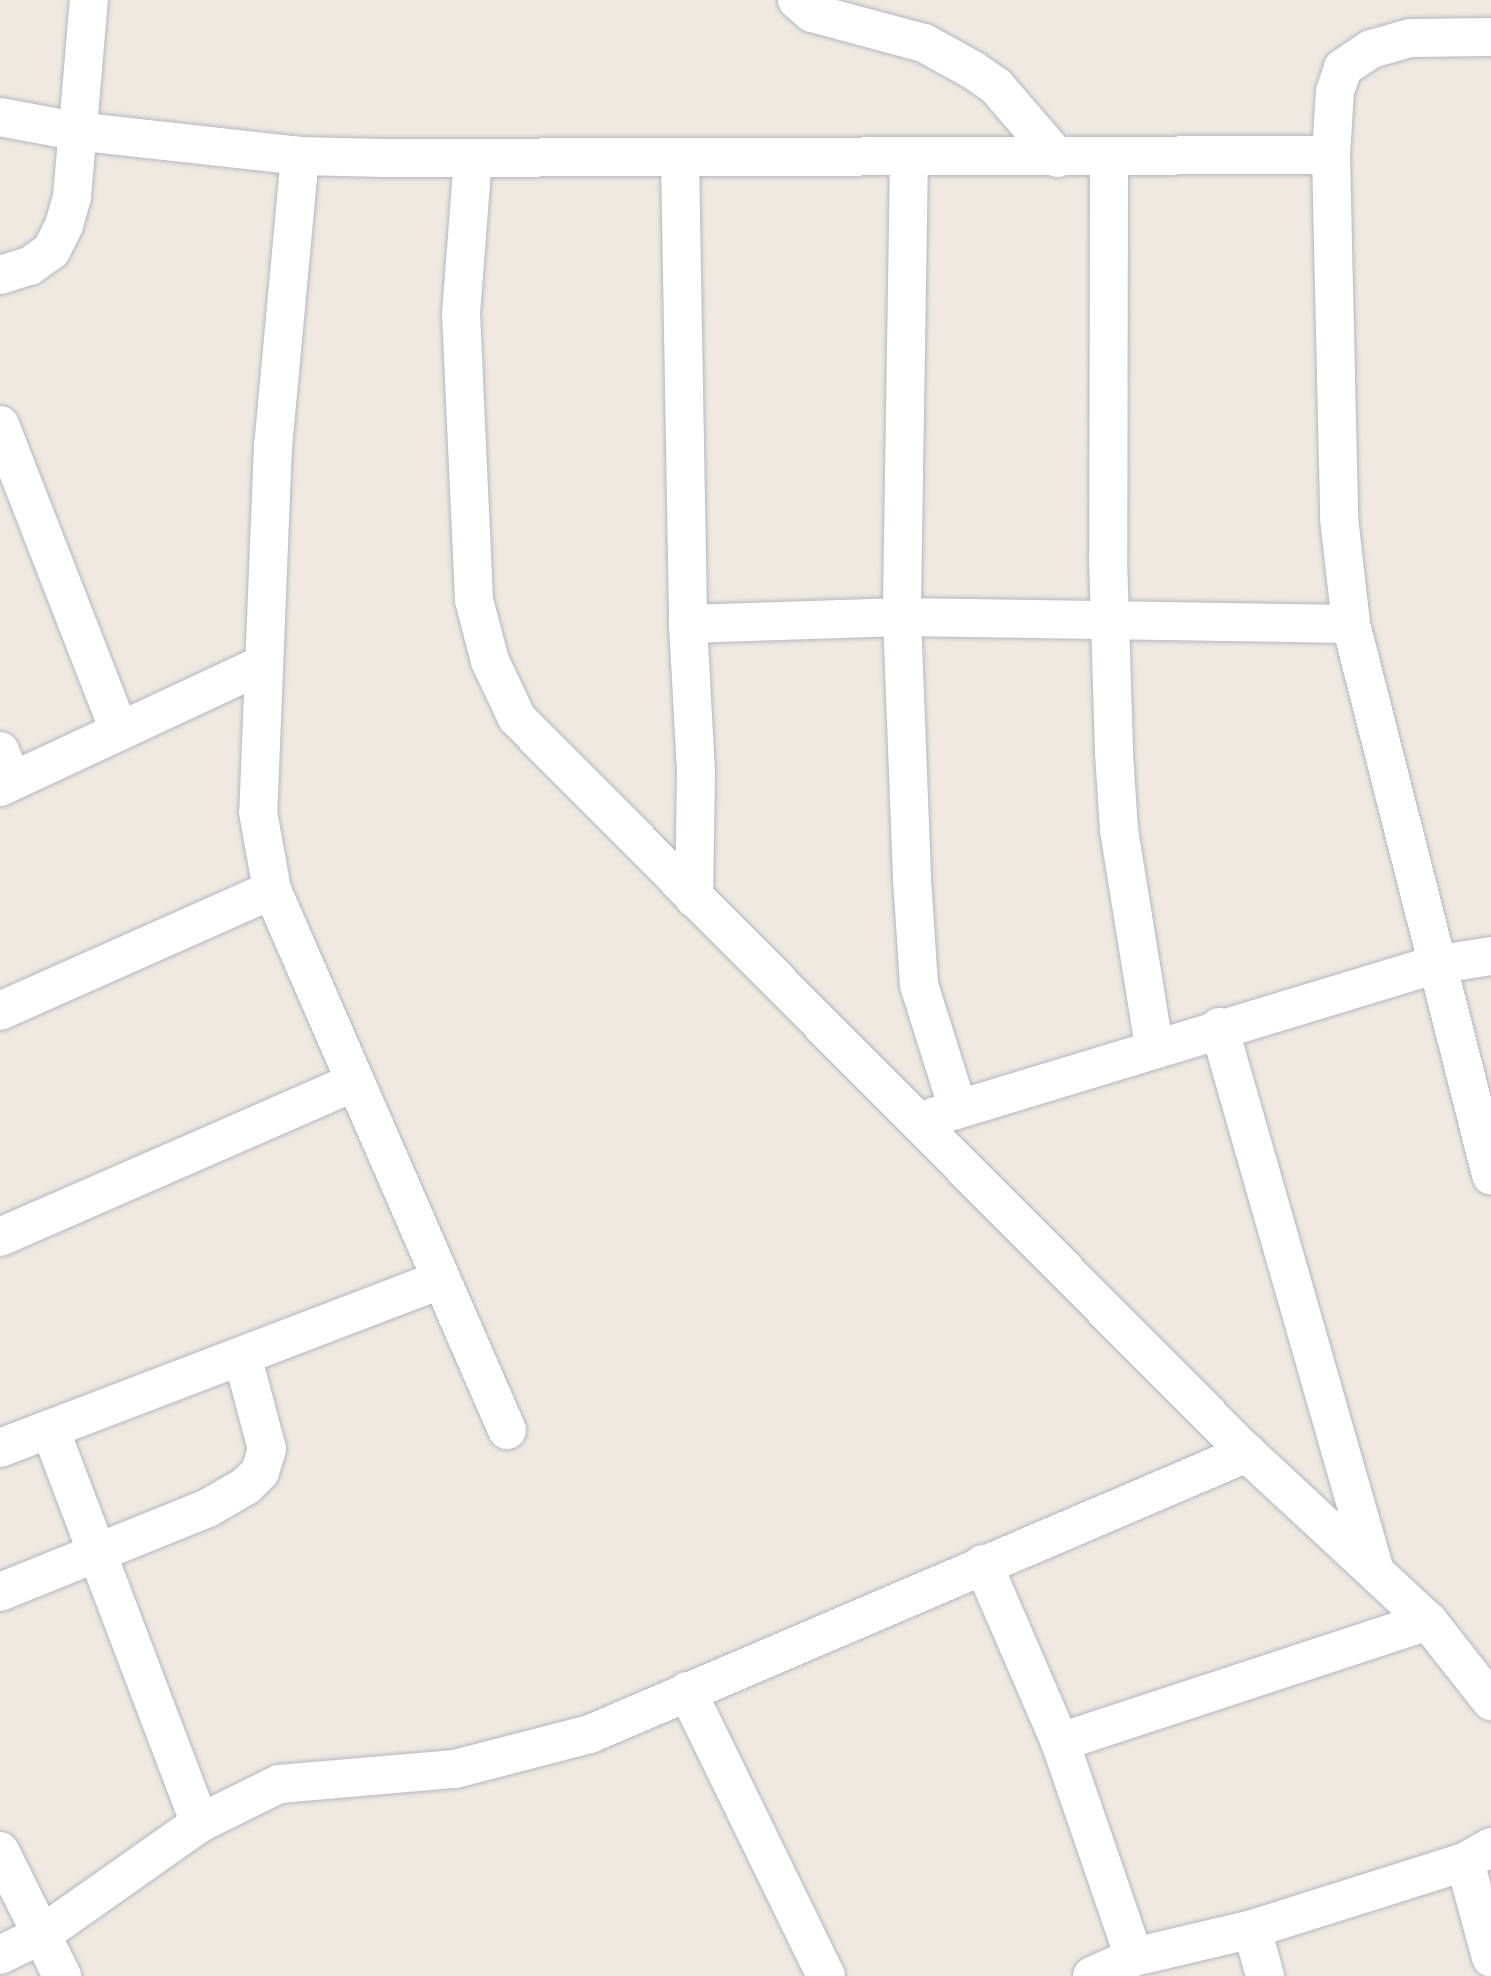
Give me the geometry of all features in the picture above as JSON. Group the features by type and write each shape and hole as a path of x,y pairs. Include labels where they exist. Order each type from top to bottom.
{"street":[{"path":"0,275 30,266 51,251 72,197 75,131 89,0"},
{"path":"797,0 812,13 924,43 973,70 1005,95 1058,158"},
{"path":"1491,37 1410,38 1371,49 1343,68 1335,91 1331,155 1339,518 1351,624 1434,965 1491,1175"},
{"path":"0,117 75,131 300,156 1109,158 1331,155"},
{"path":"300,156 273,445 258,812 272,890 352,1083 507,1430"},
{"path":"909,157 902,617 919,985 958,1109"},
{"path":"473,158 461,313 474,600 490,661 517,718 915,1123 1247,1453 1428,1621 1491,1701"},
{"path":"680,158 688,624 696,772 694,898"},
{"path":"1109,158 1110,622 1119,830 1154,1047"},
{"path":"0,425 119,731"},
{"path":"688,624 902,617 1351,624"},
{"path":"4,773 119,731 264,664"},
{"path":"0,1011 272,890"},
{"path":"915,1123 1219,1027 1434,965 1491,956"},
{"path":"1219,1027 1374,1568"},
{"path":"0,1237 352,1083"},
{"path":"0,1448 243,1359 439,1280"},
{"path":"0,1592 208,1508 260,1472 267,1449 264,1425 243,1359"},
{"path":"50,1429 200,1823"},
{"path":"0,1955 41,1935 200,1823 279,1784 455,1769 590,1734 1247,1453"},
{"path":"983,1564 1060,1742 1134,1957"},
{"path":"1060,1742 1428,1621"},
{"path":"687,1691 826,1976"},
{"path":"0,1851 62,1976"},
{"path":"1092,1976 1134,1957 1252,1929 1478,1854 1491,1958"},
{"path":"1252,1929 1265,1976"}]}
